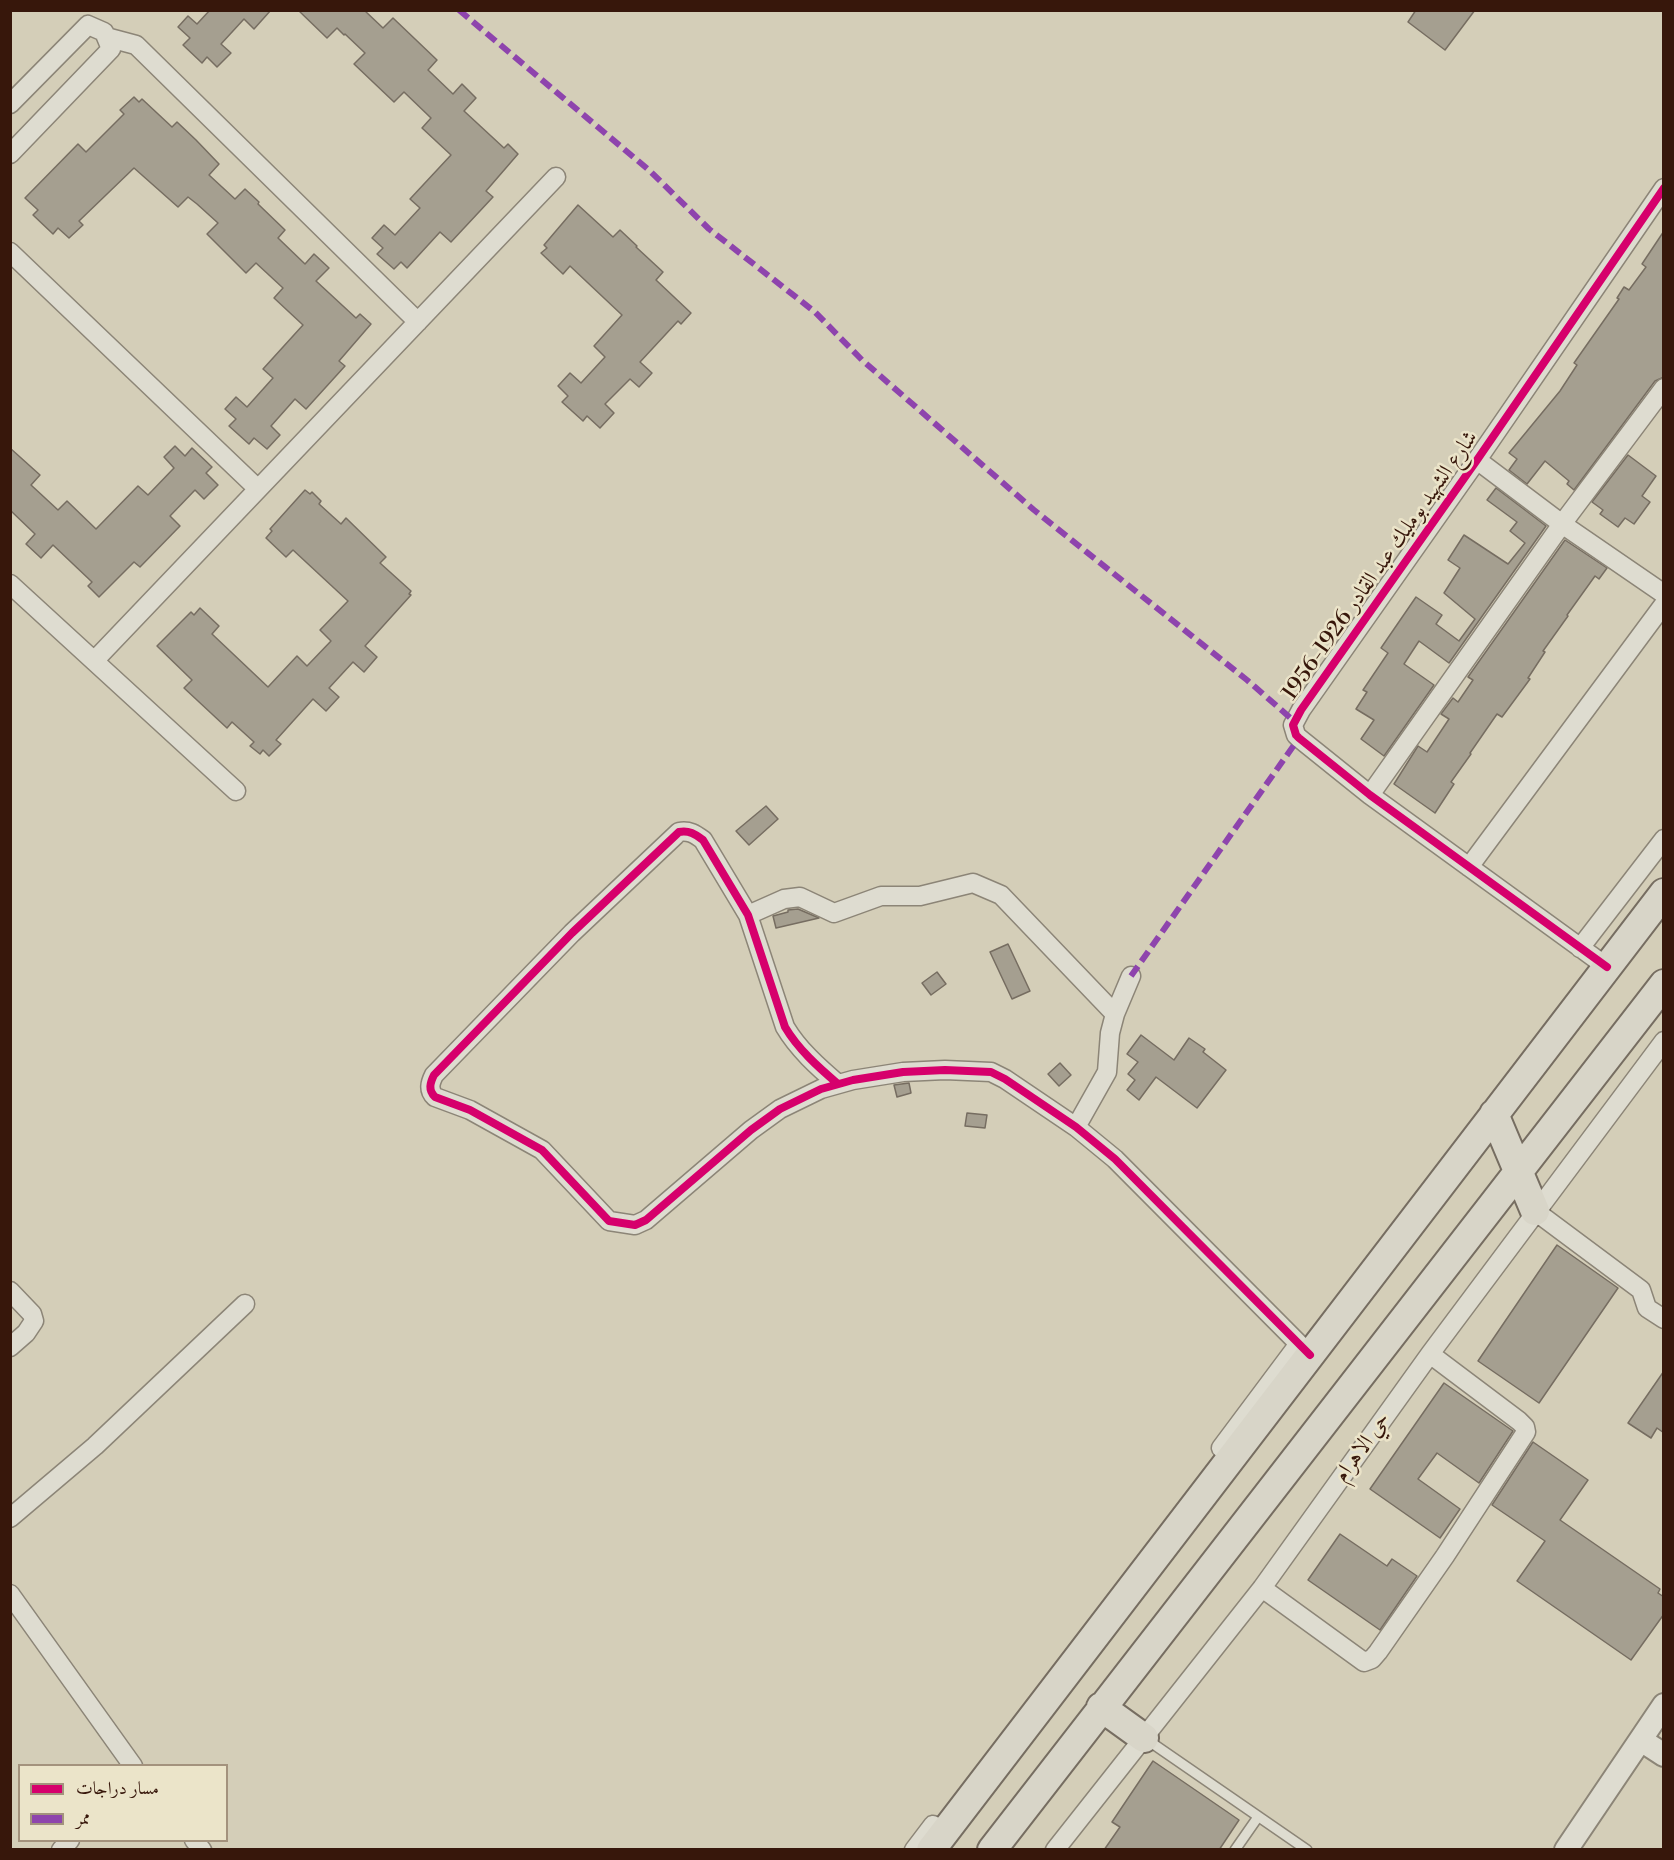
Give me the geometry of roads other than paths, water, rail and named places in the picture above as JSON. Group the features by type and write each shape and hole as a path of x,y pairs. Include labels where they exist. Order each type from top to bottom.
{"main road":[{"path":"931,1850 1304,1350 1494,1114 1664,893"},
{"path":"992,1850 1664,984"},
{"path":"1494,1114 1535,1211"},
{"path":"1101,1707 1144,1738"}],"street":[{"path":"10,104 88,25 104,32 111,48 10,154"},
{"path":"106,37 136,45 418,322"},
{"path":"94,661 556,177"},
{"name":"شارع الشهيد بومليك عبد القادر 1926-1956","path":"1607,967 1370,795 1296,735 1293,725 1664,188"},
{"path":"10,252 258,489"},
{"path":"1370,795 1562,524 1664,388"},
{"path":"1477,460 1562,524 1664,594"},
{"path":"10,584 236,791"},
{"path":"1469,867 1664,604"},
{"path":"838,1084 805,1053 785,1027 748,915 703,840 691,832 679,832 572,933 435,1075 430,1084 431,1093 442,1100 470,1110 549,1155 589,1202 609,1221 635,1226 646,1220 751,1130 780,1109 821,1089 903,1072 991,1072 1076,1127 1115,1159 1304,1350 914,1850"},
{"path":"1580,948 1664,839"},
{"path":"748,915 784,899 806,899 834,913 881,896 932,894 973,883 1001,895 1115,1014"},
{"path":"1076,1127 1107,1072 1110,1033 1115,1014 1131,976"},
{"name":"حي الاهرام","path":"1055,1850 1262,1588 1535,1211 1664,1041"},
{"path":"1535,1211 1641,1290 1647,1308 1664,1319"},
{"path":"10,1291 32,1314 34,1321 26,1333 10,1347"},
{"path":"10,1518 95,1446 245,1304"},
{"path":"1262,1588 1364,1662 1372,1659 1378,1652 1445,1556 1526,1432 1525,1427 1519,1421 1430,1354"},
{"path":"10,1594 132,1764"},
{"path":"1566,1850 1664,1705"},
{"path":"1641,1740 1664,1755"}],"lane":[{"path":"1144,1738 1307,1850"},
{"path":"1235,1850 1258,1817"}]}
